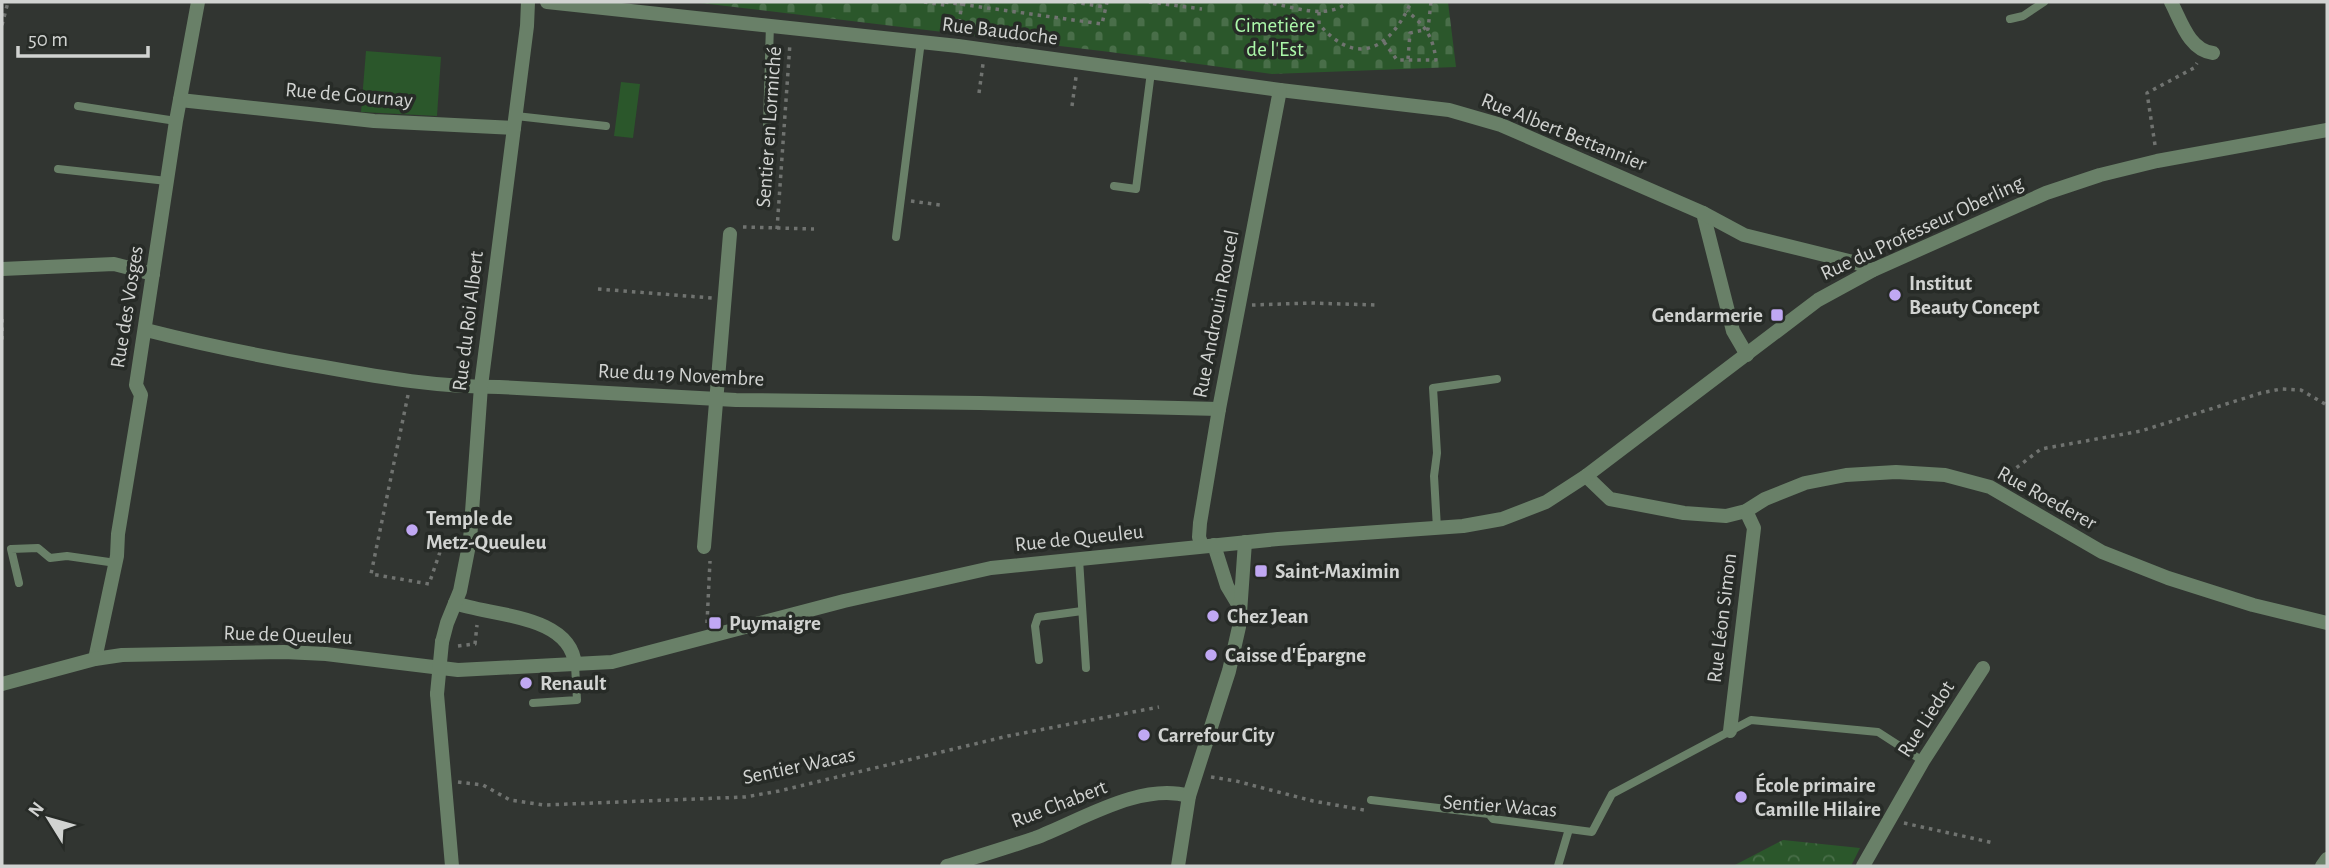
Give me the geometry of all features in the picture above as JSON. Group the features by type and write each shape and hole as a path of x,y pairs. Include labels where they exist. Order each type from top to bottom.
{"street":[{"name":"Rue des Vosges","path":"95,659 116,563 118,534 141,395 136,385 176,121 198,2"},
{"name":"Rue du Roi Albert","path":"444,784 437,694 442,642 463,579 470,540 481,386 528,2"},
{"name":"Rue Baudoche","path":"547,2 920,41 1280,90"},
{"path":"2171,2 2194,44 2208,52"},
{"name":"Rue Albert Bettannier","path":"1280,90 1448,110 1502,125 1703,213 1744,235 1857,263 1873,270"},
{"name":"Rue Androuin Roucel","path":"1240,606 1227,586 1208,545 1199,537 1200,523 1280,90"},
{"name":"Rue de Gournay","path":"180,100 374,121 515,122"},
{"name":"Rue du Professeur Oberling","path":"1586,476 1818,300 1873,270 2046,193 2100,175 2157,161 2327,130"},
{"path":"1703,213 1733,331 1747,355"},
{"path":"707,554 716,397 730,234"},
{"path":"2,269 114,264 153,274"},
{"name":"Rue du 19 Novembre","path":"146,330 218,348 411,383 461,387 736,400 980,402 1219,409"},
{"name":"Rue Roederer","path":"1586,476 1610,499 1684,513 1726,516 1746,511 1765,499 1805,483 1846,475 1896,472 1945,475 1990,487 2113,557 2253,605 2327,623"},
{"name":"Rue de Queuleu","path":"2,684 95,659 131,655 326,654 458,670 575,665 627,659 745,625 991,568 1208,545 1463,526 1502,519 1546,502 1586,476"},
{"name":"Rue Léon Simon","path":"1730,731 1754,528 1746,511"},
{"path":"1178,866 1189,796 1229,671 1239,627 1244,542"},
{"path":"455,603 524,618 545,626 569,647 575,665"},
{"name":"Rue Liedot","path":"1863,866 1923,761 1983,668"},
{"path":"444,784 452,866"},
{"name":"Rue Chabert","path":"947,866 1036,837 1140,796 1160,793 1189,796"},
{"path":"2322,866 2327,859"}],"lane":[{"path":"2010,19 2023,16 2043,2"},
{"path":"767,125 770,24"},
{"path":"896,237 920,41"},
{"path":"1114,186 1136,189 1151,72"},
{"path":"78,106 176,121"},
{"path":"515,122 606,126"},
{"path":"58,169 167,181"},
{"path":"1437,528 1434,476 1437,453 1433,388 1497,379"},
{"path":"19,583 11,549 38,548 50,558 67,556 116,563"},
{"path":"1079,558 1086,668"},
{"path":"1039,660 1035,626 1038,617 1082,611"},
{"path":"533,703 577,700 575,665"},
{"name":"Sentier Wacas","path":"1371,800 1489,814 1493,819 1592,832 1612,794 1751,720 1878,732 1923,761"},
{"path":"1558,866 1569,829"}],"path":[{"path":"2,25 8,2"},
{"path":"924,2 945,5 945,2 975,4 1102,24 1106,5 1073,2"},
{"path":"1149,2 1202,9"},
{"path":"1265,2 1319,12 1333,11 1349,2"},
{"path":"1319,12 1319,24 1341,43 1362,48 1374,47 1394,32 1411,2"},
{"path":"1427,29 1431,2"},
{"path":"958,46 962,3"},
{"path":"1384,42 1397,60 1437,60 1434,43 1427,29 1407,11"},
{"name":"Sentier en Lormiché","path":"777,229 788,50 794,27"},
{"path":"1408,59 1410,33 1427,29"},
{"path":"2157,161 2147,93 2194,68 2208,52"},
{"path":"1072,106 1079,62"},
{"path":"979,93 982,68"},
{"path":"901,200 940,205"},
{"name":"Sentier en Lormiché","path":"730,234 731,226 814,229"},
{"path":"598,289 724,299"},
{"path":"1240,302 1252,305 1376,305"},
{"path":"2,319 2,340"},
{"path":"411,383 371,574 429,584 441,549 452,538"},
{"path":"1990,487 2041,449 2141,430 2261,393 2281,389 2301,390 2327,405"},
{"path":"707,554 708,609"},
{"path":"458,645 475,645 477,626"},
{"name":"Sentier Wacas","path":"444,784 458,782 483,785 510,800 544,805 745,797 1007,736 1159,707"},
{"path":"1195,775 1236,780 1313,801 1367,810"},
{"path":"1891,816 1903,823 1994,843"}],"green space":[{"name":"Cimetière de l'Est","path":"692,2 1448,2 1456,67 1272,74"},
{"path":"366,51 441,57 437,116 361,112"},
{"path":"621,82 640,84 633,138 614,136"},
{"path":"1783,840 1860,848 1851,866 1733,866"}],"place":[{"name":"Institut Beauty Concept","path":"1895,295"},
{"name":"Gendarmerie","path":"1777,315"},
{"name":"Temple de Metz-Queuleu","path":"412,530"},
{"name":"Saint-Maximin","path":"1261,571"},
{"name":"Chez Jean","path":"1213,616"},
{"name":"Puymaigre","path":"715,623"},
{"name":"Caisse d'Épargne","path":"1211,655"},
{"name":"Renault","path":"526,683"},
{"name":"Carrefour City","path":"1144,735"},
{"name":"École primaire Camille Hilaire","path":"1741,797"}]}
